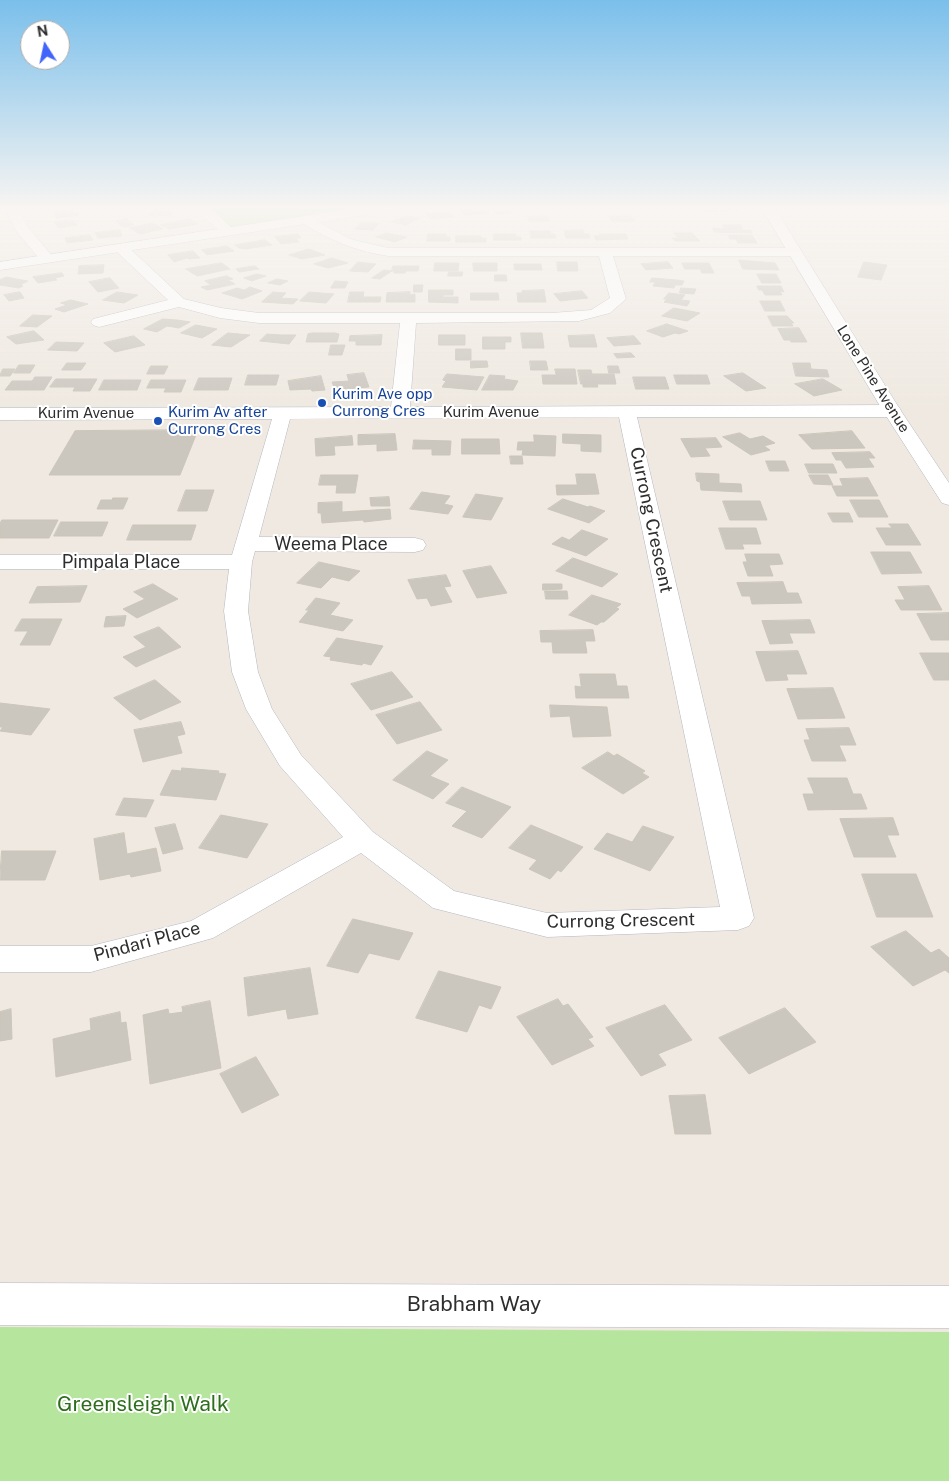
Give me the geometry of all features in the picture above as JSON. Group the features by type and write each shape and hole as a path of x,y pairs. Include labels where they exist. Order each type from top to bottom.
{"street":[{"path":"151,276 179,302 220,313 259,318 408,319 591,316 610,308 618,299 612,276"},
{"name":"Lone Pine Avenue","path":"810,276 892,412 949,499"},
{"path":"99,322 179,302"},
{"path":"400,412 408,319"},
{"name":"Currong Crescent","path":"283,412 244,553 236,611 245,672 259,709 290,760 362,839 444,900 547,925 738,918 627,412"},
{"name":"Kurim Avenue","path":"0,414 892,412"},
{"name":"Weema Place","path":"244,553 415,545"},
{"name":"Pimpala Place","path":"0,562 244,553"},
{"name":"Pindari Place","path":"0,958 92,959 201,930 362,839"},
{"name":"Brabham Way","path":"0,1304 949,1307"}],"green space":[{"name":"Greensleigh Walk","path":"0,1327 949,1332 949,1481 0,1481"}],"building":[{"path":"63,276 55,278 57,280 38,283 33,277"},
{"path":"227,276 233,279 228,280 235,284 207,290 201,287 211,285 205,281"},
{"path":"250,276 266,276 252,281 244,278"},
{"path":"375,276 384,276 380,279 372,278"},
{"path":"495,276 506,276 507,281 495,281"},
{"path":"758,276 777,276 781,283 762,283"},
{"path":"858,276 883,276 881,280"},
{"path":"7,277 28,281 20,285 23,286 19,288 0,285 0,280"},
{"path":"110,278 119,288 98,292 89,282"},
{"path":"652,278 684,281 682,285 675,285 674,288 653,286 655,282 650,282"},
{"path":"277,279 288,281 280,285 268,283"},
{"path":"335,281 348,282 345,288 331,288"},
{"path":"414,285 423,285 422,292 414,292"},
{"path":"757,286 781,286 784,292 780,291 782,295 765,295"},
{"path":"250,287 262,291 242,299 222,293 237,288 244,290"},
{"path":"681,288 696,289 694,294 680,293"},
{"path":"429,290 453,290 453,295 443,295 443,297 458,297 458,303 429,302"},
{"path":"544,290 546,302 518,302 517,293"},
{"path":"582,291 588,298 560,301 554,294"},
{"path":"20,292 24,298 9,301 4,295"},
{"path":"117,292 138,295 124,303 103,300"},
{"path":"273,292 286,293 281,298 298,299 293,304 262,302"},
{"path":"309,292 334,294 326,303 300,301"},
{"path":"350,292 364,292 363,297 381,297 380,302 348,302"},
{"path":"410,292 410,295 415,294 415,302 386,302 387,293"},
{"path":"471,293 498,293 499,300 471,300"},
{"path":"669,293 685,295 681,300 690,301 687,306 664,302"},
{"path":"71,300 88,304 64,312 55,309 67,305 61,303"},
{"path":"760,301 780,301 785,311 765,311"},
{"path":"674,308 700,313 687,321 662,316"},
{"path":"33,315 52,316 37,327 20,326"},
{"path":"768,316 787,316 794,323 791,323 793,326 773,326"},
{"path":"163,319 190,322 179,328 167,326 157,332 144,329"},
{"path":"667,324 688,331 663,337 647,331"},
{"path":"196,325 217,329 202,338 181,333"},
{"path":"799,328 807,342 784,340 778,329"},
{"path":"34,331 44,340 16,344 7,337"},
{"path":"228,333 250,335 231,347 212,345"},
{"path":"521,333 542,333 544,348 523,348"},
{"path":"267,334 296,335 289,344 260,341"},
{"path":"308,334 339,334 337,342 306,342"},
{"path":"382,335 381,345 356,345 356,341 349,341 350,336"},
{"path":"439,335 465,335 465,345 439,345"},
{"path":"594,335 597,347 570,347 568,336"},
{"path":"134,336 145,345 115,352 104,343"},
{"path":"634,336 641,344 614,346 607,338"},
{"path":"483,337 511,337 511,342 505,342 505,349 483,349"},
{"path":"56,342 84,343 77,351 48,350"},
{"path":"331,345 345,345 342,355 329,355"},
{"path":"456,349 471,349 471,360 456,360"},
{"path":"631,353 635,357 617,358 614,354"},
{"path":"471,361 487,361 488,367 471,368"},
{"path":"530,361 546,361 548,370 531,370"},
{"path":"67,363 86,363 81,370 62,370"},
{"path":"793,363 810,363 811,369 827,370 829,377 796,376"},
{"path":"19,365 35,365 30,373 14,373"},
{"path":"151,366 168,366 164,374 147,374"},
{"path":"608,366 618,366 620,373 609,373"},
{"path":"3,369 15,369 10,376 0,376"},
{"path":"555,369 575,369 577,384 543,384 542,375 556,375"},
{"path":"578,370 591,370 592,374 614,374 616,384 597,384 598,387 583,387"},
{"path":"364,373 369,387 335,390 332,382 349,381 347,375"},
{"path":"743,373 766,388 746,391 724,376"},
{"path":"447,374 484,377 477,390 442,387 446,381 443,380"},
{"path":"248,375 279,375 276,385 245,385"},
{"path":"490,375 505,376 504,379 518,381 513,390 482,390"},
{"path":"674,375 707,375 710,384 677,384"},
{"path":"321,376 325,390 290,390 288,381"},
{"path":"35,377 52,377 44,390 5,390 12,381 32,381"},
{"path":"633,377 665,377 669,389 636,389"},
{"path":"199,378 232,378 228,390 194,390"},
{"path":"56,379 97,379 90,391 73,391 75,387 50,387"},
{"path":"823,379 842,390 814,396 795,384"},
{"path":"104,380 141,380 137,390 99,390"},
{"path":"151,380 186,380 181,392 164,392 166,388 147,388"},
{"path":"198,430 180,475 49,475 75,431"},
{"path":"852,431 865,448 812,449 799,435"},
{"path":"740,433 750,439 763,436 775,443 764,446 770,450 751,455 723,437"},
{"path":"395,434 397,450 377,451 377,444 358,445 358,435"},
{"path":"563,434 601,435 601,452 581,451 581,444 563,443"},
{"path":"534,435 556,436 555,456 522,455 523,450 517,450 518,442 534,442"},
{"path":"352,436 353,445 334,446 335,455 316,456 315,439"},
{"path":"716,438 722,447 705,448 710,456 691,457 681,439"},
{"path":"462,439 499,439 500,454 462,454"},
{"path":"414,440 451,441 450,455 432,455 432,449 413,449"},
{"path":"870,452 875,458 868,458 874,467 846,468 841,460 836,460 832,453"},
{"path":"510,456 522,456 523,464 511,464"},
{"path":"766,461 785,461 789,471 770,471"},
{"path":"805,464 833,464 837,473 809,473"},
{"path":"696,473 719,474 719,483 741,484 742,492 701,490"},
{"path":"576,474 595,474 599,494 557,495 556,485 577,485"},
{"path":"321,475 358,475 355,493 336,493 337,485 319,485"},
{"path":"809,475 828,475 833,485 814,484"},
{"path":"868,478 878,496 837,496 832,486 843,486 840,479"},
{"path":"186,490 214,490 207,511 178,511"},
{"path":"422,492 450,496 444,504 453,506 448,514 410,509"},
{"path":"476,494 503,498 491,520 463,517"},
{"path":"389,497 390,506 371,506 370,498"},
{"path":"113,498 128,498 123,509 97,509 101,500 112,500"},
{"path":"563,499 605,511 589,523 548,509"},
{"path":"850,500 879,500 888,517 859,517"},
{"path":"723,501 760,501 767,520 730,520"},
{"path":"342,502 342,512 390,509 391,519 322,523 321,513 318,513 318,503"},
{"path":"828,513 849,513 853,522 833,522"},
{"path":"2,520 58,520 49,538 0,538 0,524"},
{"path":"61,522 108,522 102,536 54,536"},
{"path":"889,524 908,524 921,545 886,545 876,528 892,528"},
{"path":"133,525 196,525 191,540 127,540"},
{"path":"719,528 756,528 761,544 742,544 744,549 726,549"},
{"path":"582,530 608,539 586,556 552,544 562,537 569,540"},
{"path":"871,552 910,552 922,573 882,574"},
{"path":"745,554 779,554 783,564 769,565 773,576 748,576 743,562 747,562"},
{"path":"573,558 618,574 602,587 556,571"},
{"path":"319,562 360,571 349,581 332,577 321,588 297,583"},
{"path":"491,566 507,593 477,598 463,571"},
{"path":"446,575 451,586 444,587 452,602 431,606 427,598 417,599 408,580"},
{"path":"783,582 787,593 798,593 802,603 752,604 750,596 742,596 737,583"},
{"path":"153,584 178,599 137,618 123,609 145,599 134,592"},
{"path":"543,584 562,584 562,589 543,590"},
{"path":"87,586 80,602 29,603 37,587"},
{"path":"929,586 942,610 901,610 895,600 905,600 898,587"},
{"path":"545,591 567,591 568,599 546,599"},
{"path":"592,595 621,604 616,608 619,609 604,622 597,625 569,615"},
{"path":"316,598 340,603 330,615 353,620 343,631 299,622"},
{"path":"949,613 949,640 931,640 917,614"},
{"path":"126,616 124,626 104,627 106,617"},
{"path":"22,619 62,619 50,645 20,645 28,631 15,631"},
{"path":"810,620 815,633 789,633 793,643 770,644 762,621"},
{"path":"159,627 181,647 136,667 123,657 146,647 134,637"},
{"path":"593,630 595,641 585,641 587,653 553,653 552,642 541,642 540,631"},
{"path":"337,638 383,646 371,665 330,660 331,657 324,656"},
{"path":"798,651 807,674 786,674 788,680 766,681 756,652"},
{"path":"920,653 949,653 949,680 934,680"},
{"path":"392,672 413,697 371,710 351,684"},
{"path":"580,674 615,674 617,686 627,686 629,698 576,698 575,686 581,687"},
{"path":"155,680 181,702 140,720 114,698"},
{"path":"833,688 845,718 798,719 787,689"},
{"path":"420,702 442,730 397,744 376,715"},
{"path":"0,703 50,709 31,735 0,731 3,727 0,727"},
{"path":"550,705 607,707 611,736 573,737 570,716 551,717"},
{"path":"181,722 185,734 177,736 182,753 143,762 134,730"},
{"path":"849,728 856,745 839,745 846,761 812,761 804,740 810,740 806,729"},
{"path":"427,751 448,760 430,776 449,784 433,799 393,780"},
{"path":"608,752 614,756 617,754 645,771 642,773 649,777 623,794 582,768"},
{"path":"182,768 219,771 218,773 226,774 216,800 160,795 172,770 181,771"},
{"path":"808,778 847,778 853,794 861,794 867,809 808,810 803,794 814,794"},
{"path":"462,787 511,807 482,838 452,826 467,811 446,803"},
{"path":"124,798 154,800 146,817 116,815"},
{"path":"221,815 268,824 247,858 199,848"},
{"path":"893,818 899,835 887,835 896,857 854,857 840,819"},
{"path":"175,824 183,849 163,854 155,828"},
{"path":"531,825 583,847 561,872 558,870 550,879 529,869 537,860 509,848"},
{"path":"643,826 674,837 650,871 594,849 607,833 632,842"},
{"path":"124,833 127,854 156,848 161,871 131,877 130,874 100,880 94,839"},
{"path":"2,851 56,851 45,880 0,880"},
{"path":"862,874 916,874 933,917 877,917"},
{"path":"353,919 413,933 399,960 369,953 358,973 327,966"},
{"path":"906,931 931,953 939,949 949,958 949,973 945,970 913,986 871,947"},
{"path":"310,968 318,1014 288,1019 286,1009 248,1016 244,978"},
{"path":"439,971 501,987 491,1009 479,1005 467,1032 416,1018"},
{"path":"558,999 563,1006 568,1004 593,1037 588,1039 594,1046 552,1065 517,1017"},
{"path":"210,1001 221,1068 150,1084 143,1015 168,1009 169,1014 183,1012 182,1007"},
{"path":"665,1005 692,1040 658,1054 666,1065 641,1076 606,1028"},
{"path":"785,1008 816,1042 749,1074 719,1038"},
{"path":"11,1009 12,1039 0,1041 0,1012"},
{"path":"120,1012 121,1023 126,1022 131,1060 56,1077 53,1039 91,1030 90,1019"},
{"path":"256,1057 279,1095 242,1113 220,1074"},
{"path":"705,1095 711,1134 675,1134 669,1096"}],"place":[{"name":"Kurim Ave opp Currong Cres","path":"322,403"},
{"name":"Kurim Av after Currong Cres","path":"158,421"}]}
